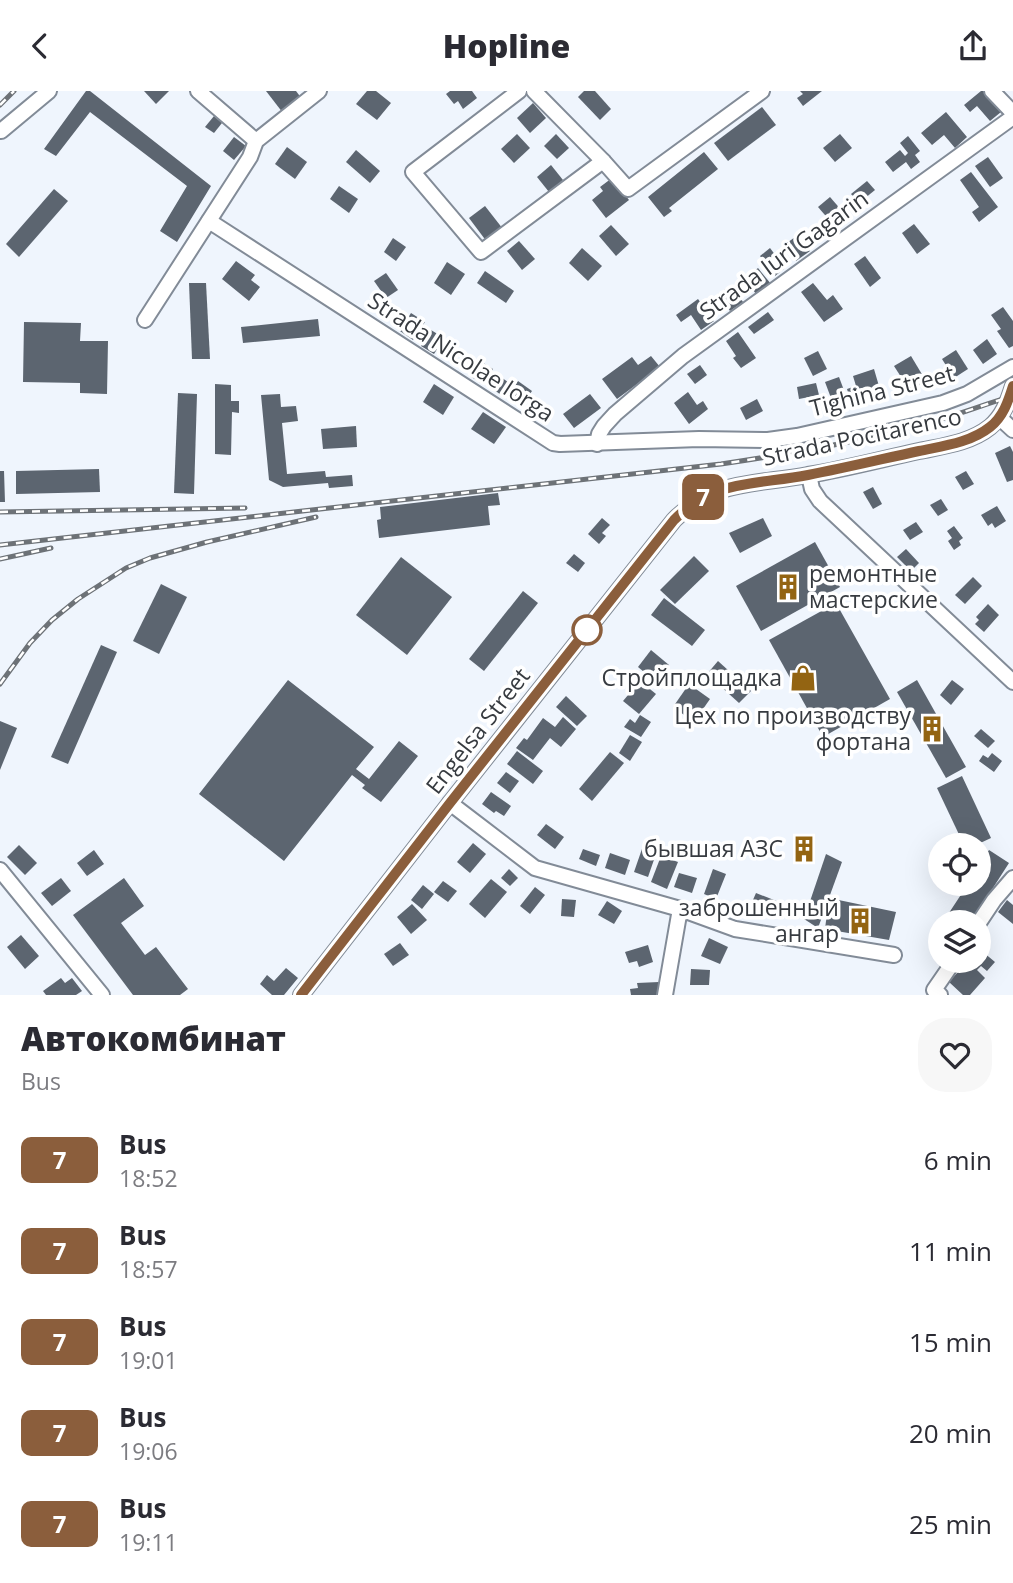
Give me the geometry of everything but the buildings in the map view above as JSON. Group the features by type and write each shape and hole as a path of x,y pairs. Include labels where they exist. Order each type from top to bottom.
{"street":[{"path":"1,131 50,91"},
{"path":"198,91 256,141"},
{"path":"145,320 250,157 256,141 319,91"},
{"path":"519,91 413,172 481,252 603,161"},
{"path":"534,91 628,188 762,91"},
{"path":"992,91 1013,115"},
{"name":"Strada Iuri Gagarin","path":"597,444 599,434 615,414 683,356 1013,115"},
{"name":"Strada Nicolae Iorga","path":"209,221 553,443 568,445 699,439 768,440 797,436"},
{"name":"Tighina Street","path":"797,436 943,403 967,394 1013,367"},
{"path":"1013,386 1000,418 1013,430"},
{"name":"Strada Pocitarenco","path":"696,501 727,488 809,475 965,441 989,428 1000,418"},
{"path":"809,475 812,489 820,501 1013,682"},
{"name":"Engelsa Street","path":"301,995 674,520 696,501"},
{"path":"450,803 535,867 680,909 735,929 894,955"},
{"path":"0,870 102,995"},
{"path":"988,910 1013,879"},
{"path":"665,995 680,909"},
{"path":"937,993 948,973"}],"railway":[{"path":"0,105 14,91"},
{"path":"0,545 721,464 871,437 933,422 1013,396"},
{"path":"0,512 245,508"},
{"path":"0,684 30,643 52,620 78,599 126,568 150,558 207,542 316,517"},
{"path":"0,559 51,548"}],"bus line":[{"name":"7","path":"301,995 450,803 687,507 705,495 727,488 809,475 965,441 980,434 1000,418 1013,386"}],"place":[{"name":"ремонтные мастерские","path":"788,587"},
{"name":"Стройплощадка","path":"803,678"},
{"name":"Цех по производству фортана","path":"932,729"},
{"name":"бывшая АЗС","path":"804,849"},
{"name":"заброшенный ангар","path":"860,921"}]}
